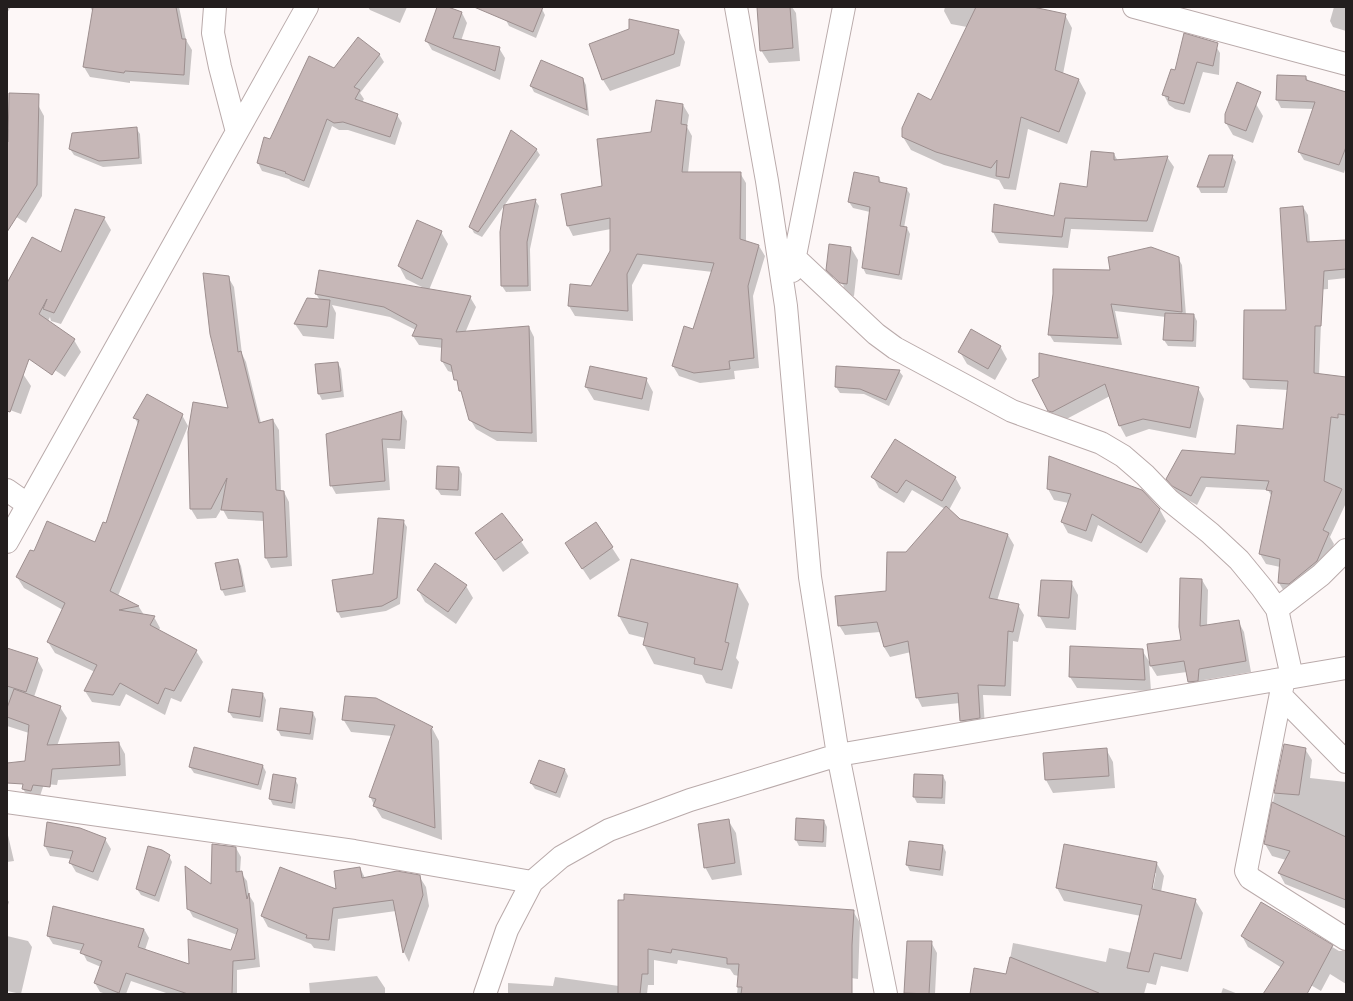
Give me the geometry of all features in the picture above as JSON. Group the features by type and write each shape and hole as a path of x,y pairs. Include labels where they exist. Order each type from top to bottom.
{"street":[{"path":"215,7 214,33 220,67 237,132"},
{"path":"7,542 307,7"},
{"path":"736,7 767,181 786,306 810,577 838,755 886,994"},
{"path":"786,306 844,7"},
{"path":"1134,7 1346,64"},
{"path":"795,258 876,334 895,348 1012,411 1101,443 1123,456 1145,474 1169,500 1210,533 1238,560 1262,588 1277,609 1286,684 1246,871 1250,878 1346,939"},
{"path":"7,490 27,504"},
{"path":"1277,609 1321,575 1346,550"},
{"path":"485,994 507,930 532,882 561,857 609,830 690,800 838,755 1286,684 1346,668"},
{"path":"1286,684 1346,762"},
{"path":"7,802 354,851 532,882"}],"building":[{"path":"93,7 176,7 182,39 186,39 184,75 125,71 124,73 83,67"},
{"path":"437,7 448,7 462,12 453,38 500,47 495,71 425,41"},
{"path":"474,7 543,7 533,32"},
{"path":"757,7 790,7 793,48 760,51"},
{"path":"976,7 1033,7 1066,14 1055,70 1079,79 1059,132 1021,117 1009,178 996,176 997,160 991,168 936,152 902,137 902,128 918,93 931,100"},
{"path":"629,19 679,30 674,54 602,80 589,44 629,29"},
{"path":"1184,33 1218,43 1213,66 1197,62 1184,104 1168,100 1169,97 1162,95 1171,69 1175,70"},
{"path":"358,37 380,54 354,87 360,90 355,99 398,114 390,137 343,122 334,123 327,119 304,181 285,173 286,172 257,163 264,137 270,139 309,56 334,68"},
{"path":"541,60 583,78 587,110 530,86"},
{"path":"1277,75 1306,76 1306,80 1346,92 1346,147 1339,165 1298,152 1315,102 1276,100"},
{"path":"1237,82 1261,92 1246,131 1225,123 1225,114"},
{"path":"9,93 39,94 37,185 7,232 7,141 8,142"},
{"path":"656,100 683,104 681,124 687,125 682,172 741,172 740,239 759,245 748,286 754,358 729,361 730,369 694,373 672,366 684,326 693,329 714,263 637,254 627,274 628,311 568,306 570,284 591,286 610,251 610,218 567,226 561,194 602,186 597,139 651,132"},
{"path":"137,127 139,158 99,161 69,149 72,133"},
{"path":"511,130 537,149 478,232 469,227"},
{"path":"1091,151 1114,153 1114,160 1168,156 1147,221 1065,218 1062,237 992,232 994,204 1054,216 1060,183 1087,187"},
{"path":"1209,155 1233,155 1224,187 1197,187"},
{"path":"854,172 879,177 879,182 907,188 900,226 907,227 899,275 862,268 870,207 848,202"},
{"path":"536,199 527,242 528,286 501,286 500,232 504,205"},
{"path":"1303,206 1307,242 1346,240 1346,269 1324,271 1321,326 1315,326 1314,373 1346,377 1346,415 1338,414 1338,418 1331,417 1324,481 1342,489 1323,530 1329,533 1317,561 1289,584 1278,583 1280,559 1259,554 1272,491 1266,490 1269,481 1201,477 1191,496 1172,486 1166,479 1182,450 1235,454 1237,425 1283,429 1288,381 1243,379 1244,310 1286,310 1280,208"},
{"path":"75,209 105,217 54,313 43,309 47,299 39,314 75,339 52,375 29,359 10,412 7,411 7,283 32,237 61,252"},
{"path":"417,220 442,231 422,279 398,266"},
{"path":"829,244 851,247 847,284 840,283 826,270"},
{"path":"1151,247 1179,257 1182,312 1111,304 1118,338 1048,335 1053,294 1053,269 1110,270 1108,257"},
{"path":"319,270 471,296 456,332 529,326 532,433 491,431 469,420 461,391 459,391 457,380 454,380 451,365 441,361 442,339 412,336 417,325 384,307 315,294"},
{"path":"203,273 229,276 238,352 241,351 259,423 273,419 276,490 284,491 287,557 265,558 263,512 221,510 227,478 211,509 190,509 188,432 193,402 228,408 210,334"},
{"path":"307,298 330,300 327,327 294,324"},
{"path":"1165,313 1194,314 1193,341 1163,340"},
{"path":"971,329 1001,346 988,369 958,352"},
{"path":"1039,353 1199,387 1190,428 1143,419 1119,426 1105,384 1052,412 1048,411 1032,380 1039,377"},
{"path":"338,362 341,391 318,394 315,364"},
{"path":"590,366 647,378 642,399 585,387"},
{"path":"836,366 900,370 886,400 860,389 835,387"},
{"path":"147,394 183,414 110,591 139,606 119,610 155,616 150,625 197,650 174,691 165,688 158,704 120,683 113,695 84,691 97,665 47,642 65,603 16,577 30,550 34,551 47,521 95,542 103,522 106,523 139,420 133,418"},
{"path":"402,411 400,440 382,439 385,481 330,486 326,434"},
{"path":"895,439 956,477 942,501 906,480 897,493 871,477"},
{"path":"1049,456 1142,490 1160,509 1141,543 1092,514 1086,531 1061,522 1071,494 1047,489"},
{"path":"437,466 459,467 458,490 436,489"},
{"path":"946,506 960,519 1008,534 989,598 1019,604 1013,632 1008,631 1005,686 978,685 980,718 960,721 958,693 916,698 908,641 884,647 877,622 838,626 835,596 886,591 887,552 906,552"},
{"path":"502,513 523,540 495,560 475,533"},
{"path":"378,518 404,520 397,598 382,606 337,612 332,580 373,574"},
{"path":"596,522 613,547 582,569 565,543"},
{"path":"238,559 243,586 221,590 215,563"},
{"path":"631,559 738,584 725,642 729,643 722,670 694,664 695,658 643,645 648,623 618,616"},
{"path":"435,563 467,585 448,612 417,590"},
{"path":"1180,578 1202,579 1200,626 1239,620 1246,661 1199,669 1198,681 1188,682 1184,661 1150,666 1147,644 1181,640 1179,627"},
{"path":"1041,580 1072,581 1069,618 1038,616"},
{"path":"1070,646 1143,649 1145,680 1069,677"},
{"path":"7,648 38,658 26,692 7,686"},
{"path":"14,689 61,706 47,745 119,742 120,765 52,769 50,787 33,785 31,791 22,789 23,784 7,783 7,763 25,761 29,725 7,717 7,708"},
{"path":"232,689 263,693 260,717 228,712"},
{"path":"345,696 376,698 433,727 431,729 435,828 373,806 376,799 369,797 395,725 342,720"},
{"path":"280,708 313,712 310,734 277,730"},
{"path":"1284,744 1306,748 1299,795 1274,793"},
{"path":"194,747 263,765 258,785 189,767"},
{"path":"1107,748 1109,776 1045,780 1043,753"},
{"path":"539,760 565,769 556,793 530,783"},
{"path":"273,774 296,778 292,803 269,799"},
{"path":"914,774 943,775 942,798 913,797"},
{"path":"1272,802 1346,837 1346,900 1278,873 1290,851 1264,844"},
{"path":"796,818 824,820 823,842 795,840"},
{"path":"729,819 735,863 704,868 698,824"},
{"path":"47,822 80,828 106,838 93,872 69,863 73,851 44,846"},
{"path":"909,841 943,845 940,870 906,865"},
{"path":"212,844 236,847 236,872 242,871 247,899 249,893 255,959 233,961 232,994 188,994 126,973 119,993 94,983 102,961 80,953 84,944 47,936 53,906 144,929 138,947 189,964 188,939 231,950 238,929 187,909 185,866 211,884"},
{"path":"1064,844 1157,862 1152,889 1196,899 1181,959 1154,953 1149,972 1127,968 1142,905 1056,888"},
{"path":"148,846 162,850 170,855 155,896 136,889"},
{"path":"280,867 336,889 334,871 360,867 362,878 397,871 420,875 423,895 403,953 393,900 333,908 329,940 306,938 307,935 261,916"},
{"path":"624,894 854,910 852,994 741,994 742,987 737,987 739,964 727,964 727,958 672,949 671,953 648,949 648,974 642,974 640,994 618,994 618,900 624,900"},
{"path":"1261,902 1333,945 1307,994 1263,994 1284,962 1241,936"},
{"path":"907,941 932,941 929,994 904,993"},
{"path":"1010,957 1099,994 970,994 974,968 1006,974"}]}
